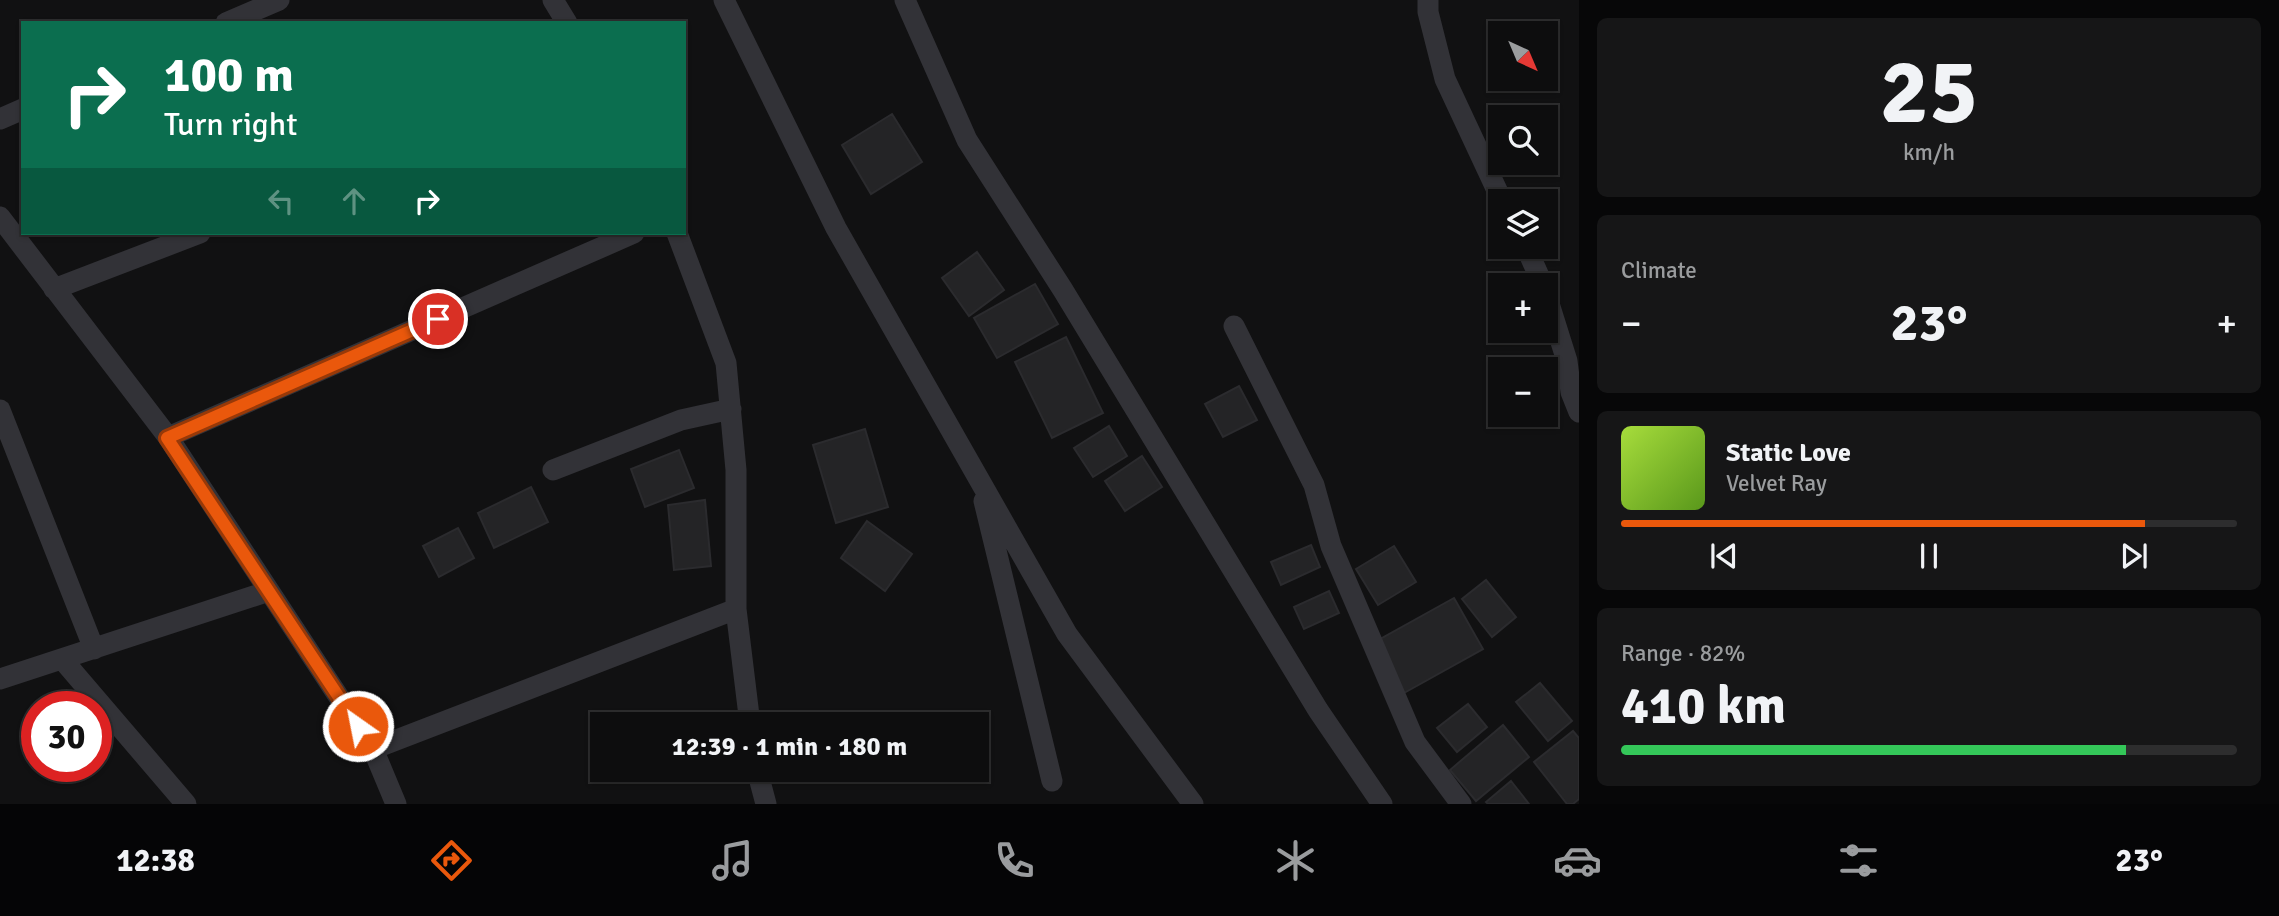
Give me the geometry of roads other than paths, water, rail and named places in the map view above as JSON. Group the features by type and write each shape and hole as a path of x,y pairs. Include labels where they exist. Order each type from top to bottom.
{"street":[{"path":"231,21 279,0"},
{"path":"553,0 566,21"},
{"path":"724,0 836,228 1067,634 1193,804"},
{"path":"905,0 967,141 1063,289 1318,710 1382,804"},
{"path":"1428,0 1428,12 1445,79 1496,189"},
{"path":"0,119 21,110"},
{"path":"0,217 167,438 373,749 396,804"},
{"path":"54,289 195,235"},
{"path":"167,438 629,235"},
{"path":"678,235 726,363 736,470 736,609 749,712"},
{"path":"1234,326 1314,485 1331,547 1415,742 1461,804"},
{"path":"1558,332 1567,361 1571,392 1579,412"},
{"path":"553,470 681,420 731,409"},
{"path":"0,410 94,649"},
{"path":"978,475 1052,781"},
{"path":"0,680 269,591"},
{"path":"373,749 736,609"},
{"path":"62,659 186,804"},
{"path":"760,782 766,804"}]}
